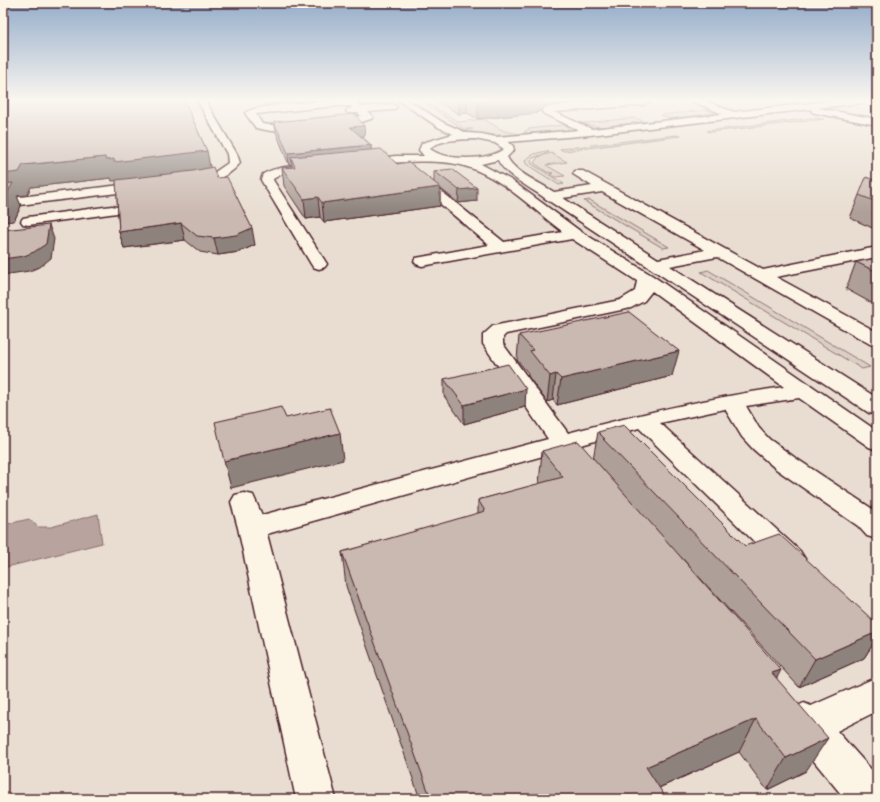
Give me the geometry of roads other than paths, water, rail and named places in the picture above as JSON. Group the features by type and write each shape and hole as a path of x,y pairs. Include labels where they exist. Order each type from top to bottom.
{"lane":[{"path":"178,182 205,178 220,174 232,168 234,163 232,154 222,137"},
{"path":"378,160 430,140 459,137"},
{"path":"472,137 504,143 509,148 505,153"},
{"path":"493,140 524,137"},
{"path":"348,164 378,160 479,161 554,141 588,137"},
{"path":"430,140 426,152 485,169 497,175 575,234 646,280 877,442"},
{"path":"505,153 510,168 551,196 646,280 873,402"},
{"path":"319,264 267,180 267,177 281,171 326,166"},
{"path":"579,174 877,340"},
{"path":"416,177 500,246"},
{"path":"3,203 156,185"},
{"path":"551,196 605,188"},
{"path":"111,190 113,224"},
{"path":"28,221 112,210"},
{"path":"422,261 500,246 575,234"},
{"path":"603,489 562,442 505,347 493,344 493,335 500,330 625,304 646,280 721,252"},
{"path":"761,275 877,252"},
{"path":"629,321 635,318 646,280"},
{"path":"316,799 248,515 562,442 643,420 732,401 803,391"},
{"path":"732,401 750,432 761,444 785,463 868,519 877,529"},
{"path":"643,420 808,576"},
{"path":"871,799 798,714 877,693"}]}
